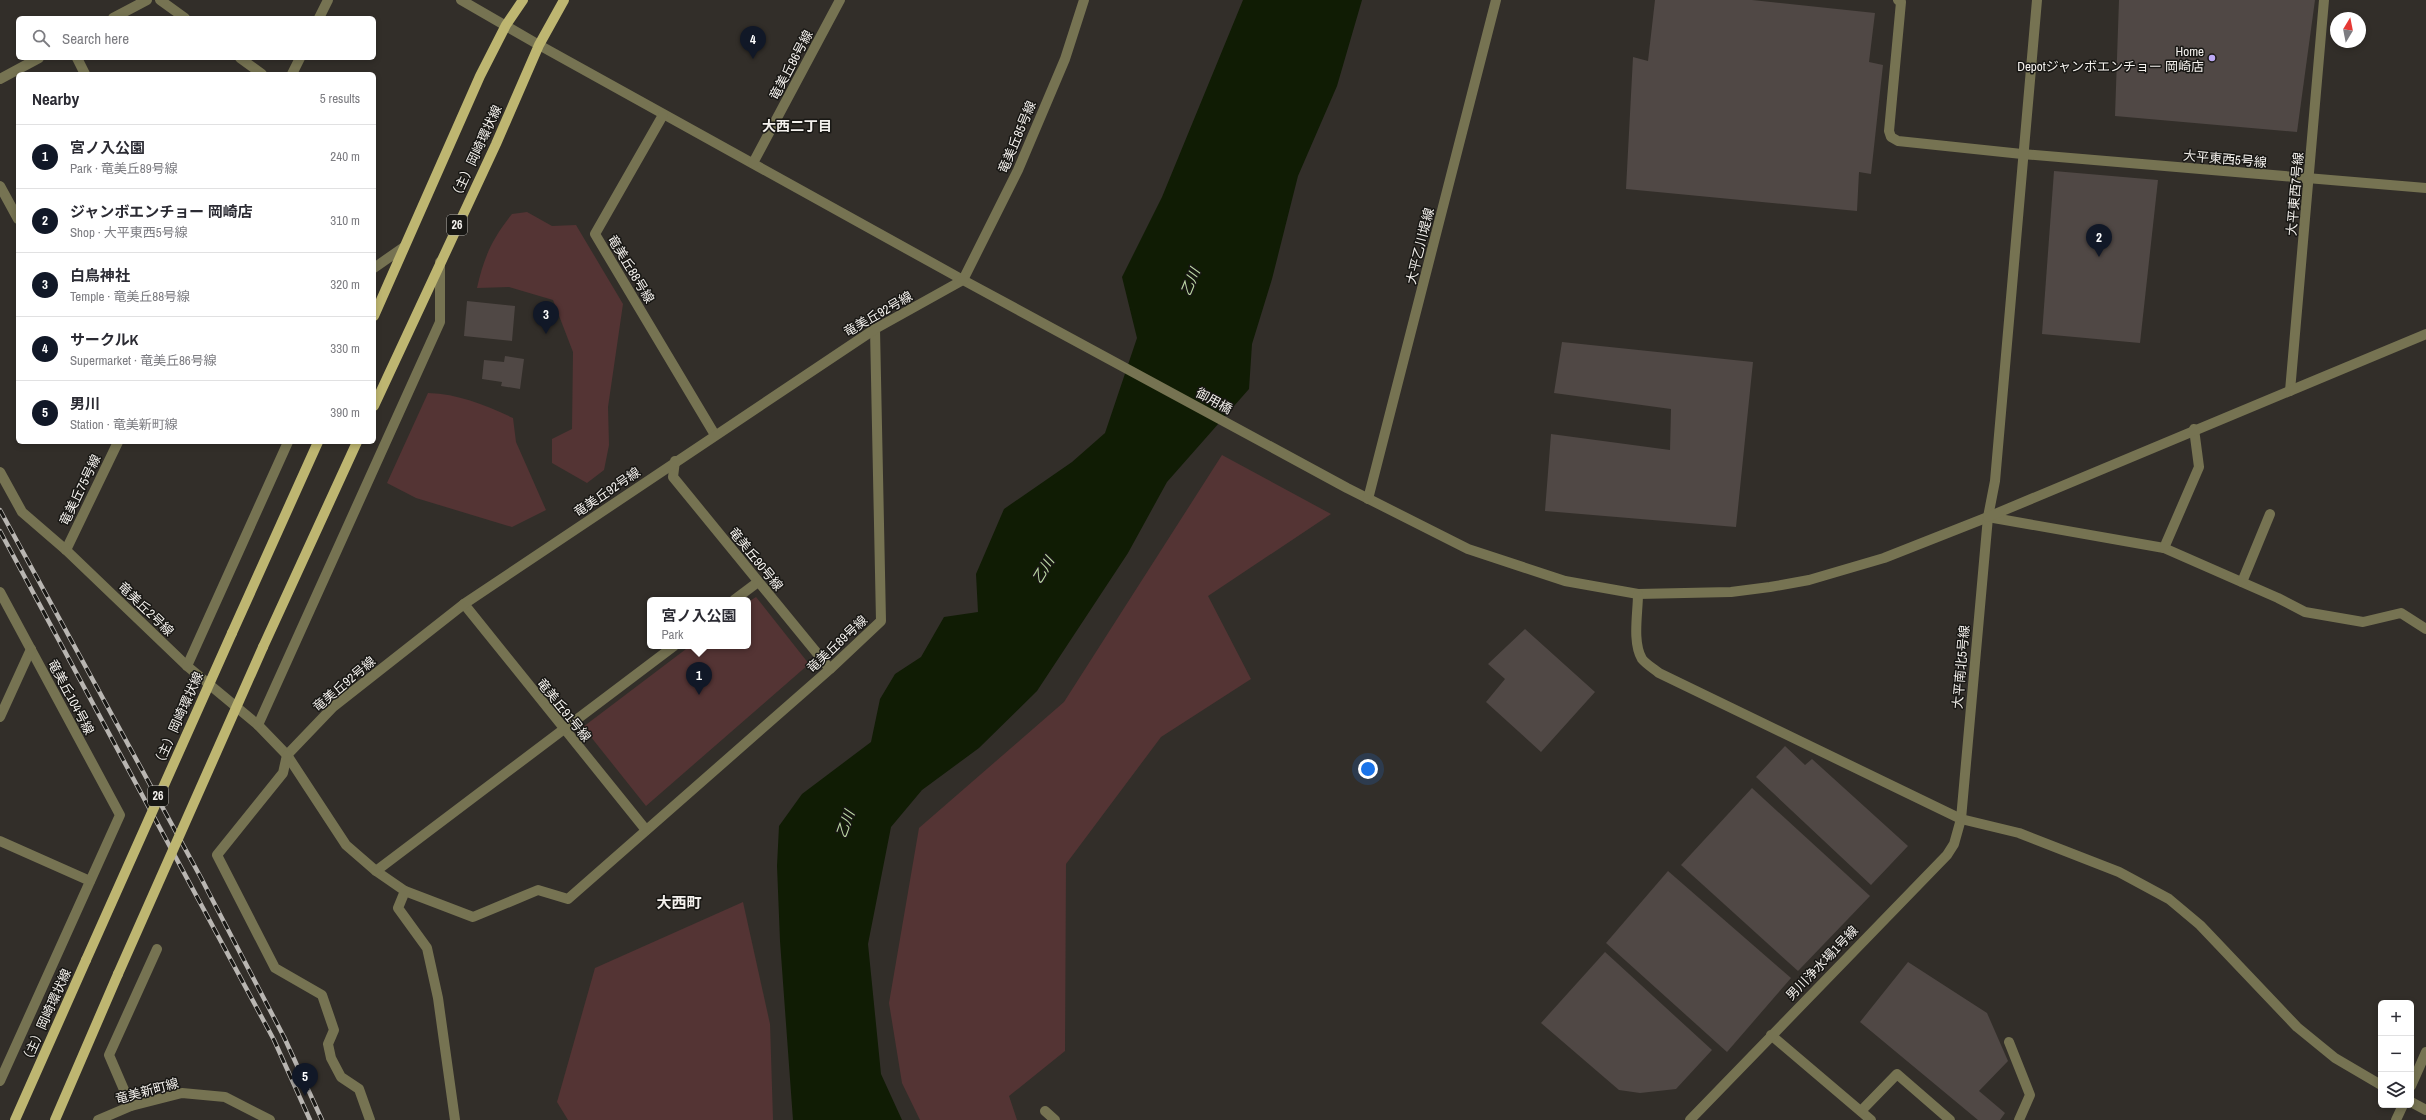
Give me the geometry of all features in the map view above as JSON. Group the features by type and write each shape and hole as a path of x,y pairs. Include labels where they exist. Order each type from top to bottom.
{"main road":[{"path":"376,311 476,82 506,24 523,0"},
{"name":"（主）岡崎環状線","path":"376,402 440,261 496,144 539,45 564,0"},
{"name":"（主）岡崎環状線","path":"15,1120 317,444"},
{"path":"55,1120 263,647 357,444"}],"street":[{"path":"117,16 147,0"},
{"path":"160,0 182,16"},
{"path":"320,16 328,0"},
{"name":"御用橋","path":"461,0 506,24 539,45 663,115 963,280 1368,499 1468,549 1565,581 1638,594 1731,592 1809,580 1884,558 1988,517 2194,429 2290,391 2426,334"},
{"name":"竜美丘86号線","path":"753,164 840,0"},
{"name":"竜美丘85号線","path":"963,280 1018,170 1065,59 1084,0"},
{"name":"大平乙川堤線","path":"1368,499 1496,0"},
{"name":"大平東西5号線","path":"1898,0 1901,2 1889,131 1891,137 1898,141 2022,154 2310,180 2426,188"},
{"path":"2022,154 2037,0"},
{"name":"大平東西7号線","path":"2290,391 2310,180 2324,0"},
{"path":"0,79 35,60"},
{"path":"77,60 84,72"},
{"path":"243,60 259,72"},
{"path":"293,72 299,60"},
{"name":"竜美丘88号線","path":"663,115 595,234 715,435"},
{"name":"大平南北5号線","path":"1961,819 1988,517 1995,481 2022,154"},
{"path":"1,190 16,216"},
{"path":"376,267 404,247"},
{"path":"258,725 440,322 440,261"},
{"name":"竜美丘92号線","path":"287,755 333,707 464,604 675,461 874,329 963,280"},
{"name":"竜美丘89号線","path":"405,891 473,917 538,890 568,899 830,669 881,621 874,329"},
{"path":"2164,548 2199,467 2194,429"},
{"name":"竜美丘75号線","path":"66,550 117,444"},
{"path":"187,666 287,444"},
{"name":"竜美丘90号線","path":"675,461 673,476 830,669"},
{"name":"竜美丘2号線","path":"0,472 22,512 66,550 187,666 258,725 287,755 346,845 376,871 405,891"},
{"path":"2242,582 2270,514"},
{"path":"1988,517 2164,548 2242,582 2305,612 2363,622 2401,613 2426,629"},
{"path":"738,597 758,582"},
{"name":"竜美丘104号線","path":"0,592 120,815 90,881"},
{"path":"1638,594 1637,632 1639,652 1643,659 1659,673 1961,819 2019,833 2119,872 2168,900 2200,925 2297,1027 2336,1058 2378,1082"},
{"name":"竜美丘91号線","path":"464,604 563,729 646,830"},
{"path":"376,871 670,649"},
{"path":"0,717 31,650"},
{"path":"287,755 283,773 217,855 276,968 322,995 334,1030 328,1044 331,1058 341,1077 359,1089 370,1120"},
{"name":"男川浄水場1号線","path":"1690,1120 1947,855 1954,844 1961,819"},
{"path":"0,841 90,881 0,1081"},
{"path":"405,891 398,908 426,948 438,998 455,1120"},
{"path":"131,1106 109,1055 157,949"},
{"path":"1771,1035 1871,1120"},
{"path":"2009,1042 2030,1095 2018,1120"},
{"path":"2414,1079 2426,1052"},
{"path":"1861,1111 1897,1074 1950,1120"},
{"name":"竜美新町線","path":"98,1120 131,1106 182,1093 225,1097 270,1120"},
{"path":"2414,1104 2426,1110"},
{"path":"2396,1120 2402,1108"},
{"path":"1046,1115 1054,1120"}],"shaded area":[{"path":"527,212 552,226 576,225 623,304 608,407 609,445 604,470 587,483 552,463 552,439 572,429 573,352 553,300 509,287 477,288 486,258 499,232 512,214"},
{"path":"428,393 472,401 513,418 516,442 546,510 512,527 416,498 387,483"},
{"path":"1222,455 1331,514 1208,596 1251,679 1161,737 1066,864 1065,1051 1009,1096 1017,1120 920,1120 902,1083 889,1003 919,828 1064,702"},
{"path":"756,597 809,664 646,806 583,727 686,649 751,649 751,600"},
{"path":"743,902 770,1024 773,1120 568,1120 557,1102 595,968"}],"water":[{"name":"乙川","path":"1243,0 1362,0 1337,86 1298,176 1272,279 1252,344 1249,389 1167,482 1128,553 1037,691 979,748 922,790 891,827 868,944 881,1074 902,1120 793,1120 780,941 777,866 779,826 802,794 871,742 880,699 895,674 921,657 944,617 978,612 976,574 1004,509 1072,462 1105,433 1137,338 1122,277 1162,197"}],"building":[{"path":"1655,0 1752,0 1875,13 1869,62 1883,65 1871,174 1859,172 1857,211 1626,189 1633,57 1648,61"},
{"name":"Home Depotジャンボエンチョー 岡崎店","path":"2119,0 2315,0 2297,132 2115,116"},
{"path":"2054,171 2158,180 2140,343 2042,334"},
{"path":"467,301 515,306 512,341 464,336"},
{"path":"1562,342 1753,362 1736,527 1545,511 1551,434 1670,450 1671,409 1554,393"},
{"path":"505,356 524,359 520,389 501,386 502,382 482,379 484,360 504,362"},
{"path":"1525,629 1595,692 1541,752 1486,702 1505,679 1488,664"},
{"path":"1785,746 1805,765 1812,759 1908,846 1871,885 1756,777"},
{"path":"1752,788 1870,896 1798,971 1681,865"},
{"path":"1668,871 1791,978 1727,1052 1606,943"},
{"path":"1605,952 1712,1050 1676,1089 1640,1093 1619,1090 1541,1023"},
{"path":"1908,962 1987,1013 2008,1061 1979,1091 2005,1113 2000,1120 1978,1120 1860,1022"}],"railway":[{"path":"0,510 200,876 284,1037 322,1120"},
{"path":"0,531 274,1040 310,1120"}],"place":[{"name":"Home Depotジャンボエンチョー 岡崎店","path":"2212,58"},
{"name":"サークルK","path":"753,59"},
{"name":"ジャンボエンチョー 岡崎店","path":"2099,257"},
{"name":"白鳥神社","path":"546,334"},
{"name":"宮ノ入公園","path":"699,695"},
{"name":"男川","path":"305,1096"}],"district":[{"name":"大西二丁目","path":"797,126"},
{"name":"大西町","path":"679,902"}]}
